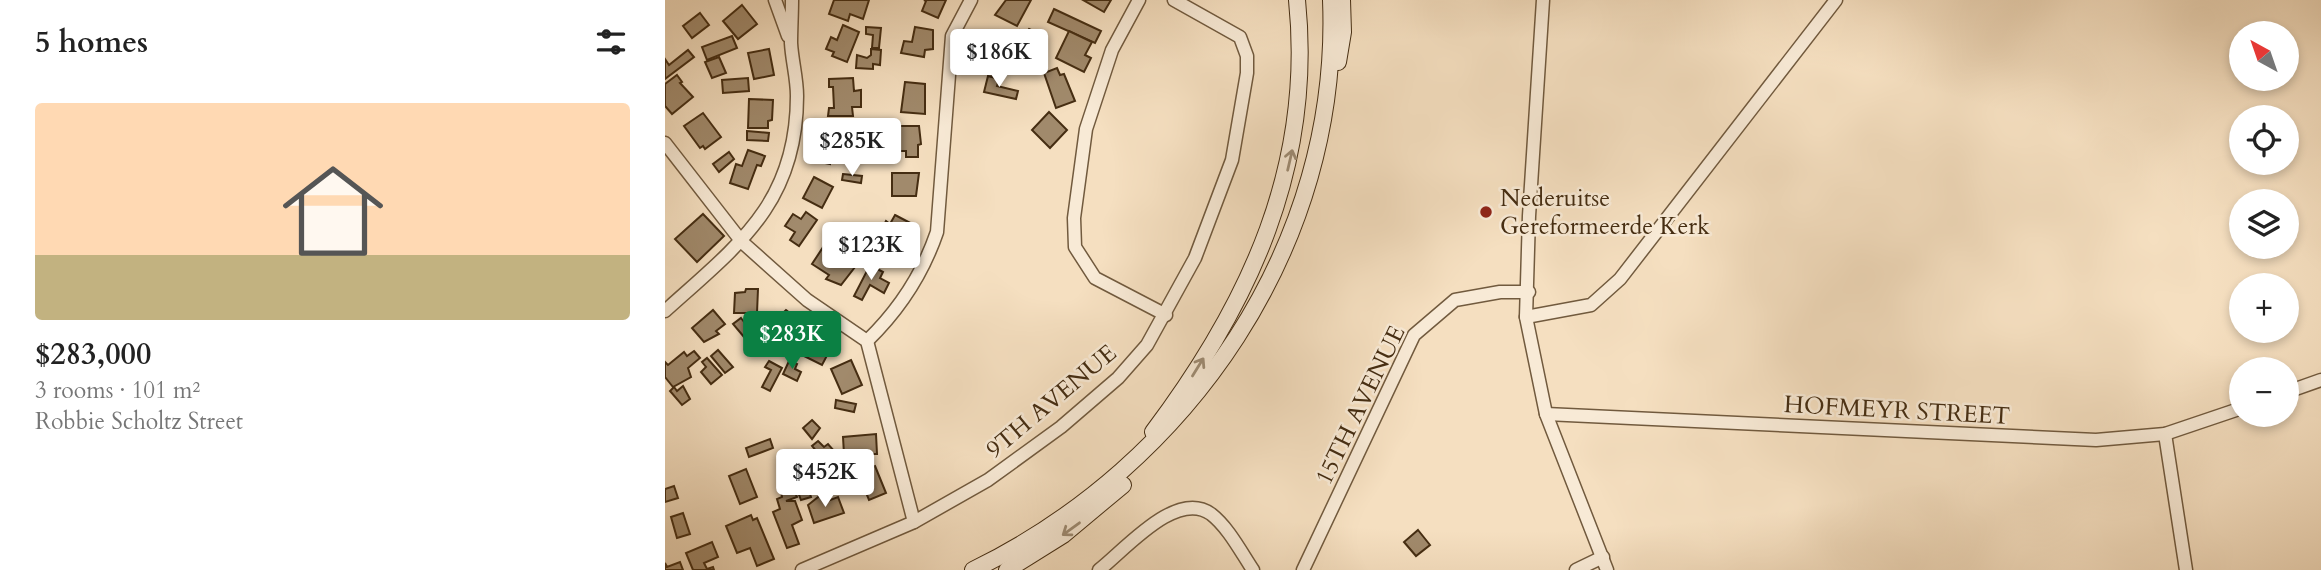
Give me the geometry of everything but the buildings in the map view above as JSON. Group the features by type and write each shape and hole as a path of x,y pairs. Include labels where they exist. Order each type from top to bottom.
{"main road":[{"path":"1054,525 1146,441 1205,356 1250,272 1280,198 1295,134 1301,36 1297,0"},
{"path":"974,570 1054,525 1108,485 1176,421 1202,389 1268,282 1303,197 1315,150 1330,44 1332,0"},
{"path":"1331,105 1332,0"},
{"path":"1007,570 1063,535 1152,458 1208,393 1242,344 1275,285 1309,198 1331,105 1343,32 1342,0"}],"street":[{"path":"775,0 791,44"},
{"path":"665,311 743,242 768,206 784,171 794,133 797,95 791,44 792,0"},
{"path":"867,341 906,296 926,261 937,232 952,36 971,0"},
{"path":"1139,0 1112,50 1086,129 1074,218 1075,247 1095,278 1165,315"},
{"name":"9TH AVENUE","path":"802,570 914,522 988,480 1061,427 1118,378 1147,345 1195,258 1232,160 1247,56 1240,37 1174,0"},
{"path":"1543,0 1528,216 1529,292 1526,317 1546,414 1607,570"},
{"path":"1526,317 1591,305 1620,279 1836,0"},
{"path":"665,143 743,242 807,300 867,341 914,522"},
{"name":"15TH AVENUE","path":"1303,570 1413,335 1455,300 1490,293 1529,292"},
{"path":"2299,388 2321,380"},
{"name":"HOFMEYR STREET","path":"1546,414 1719,420 2004,438 2096,440 2165,433 2229,412"},
{"path":"2165,433 2186,570"},
{"path":"1099,570 1170,513 1192,507 1211,514 1254,570"},
{"path":"1576,570 1603,557"}],"place":[{"name":"Nederuitse Gereformeerde Kerk","path":"1486,212"}]}
